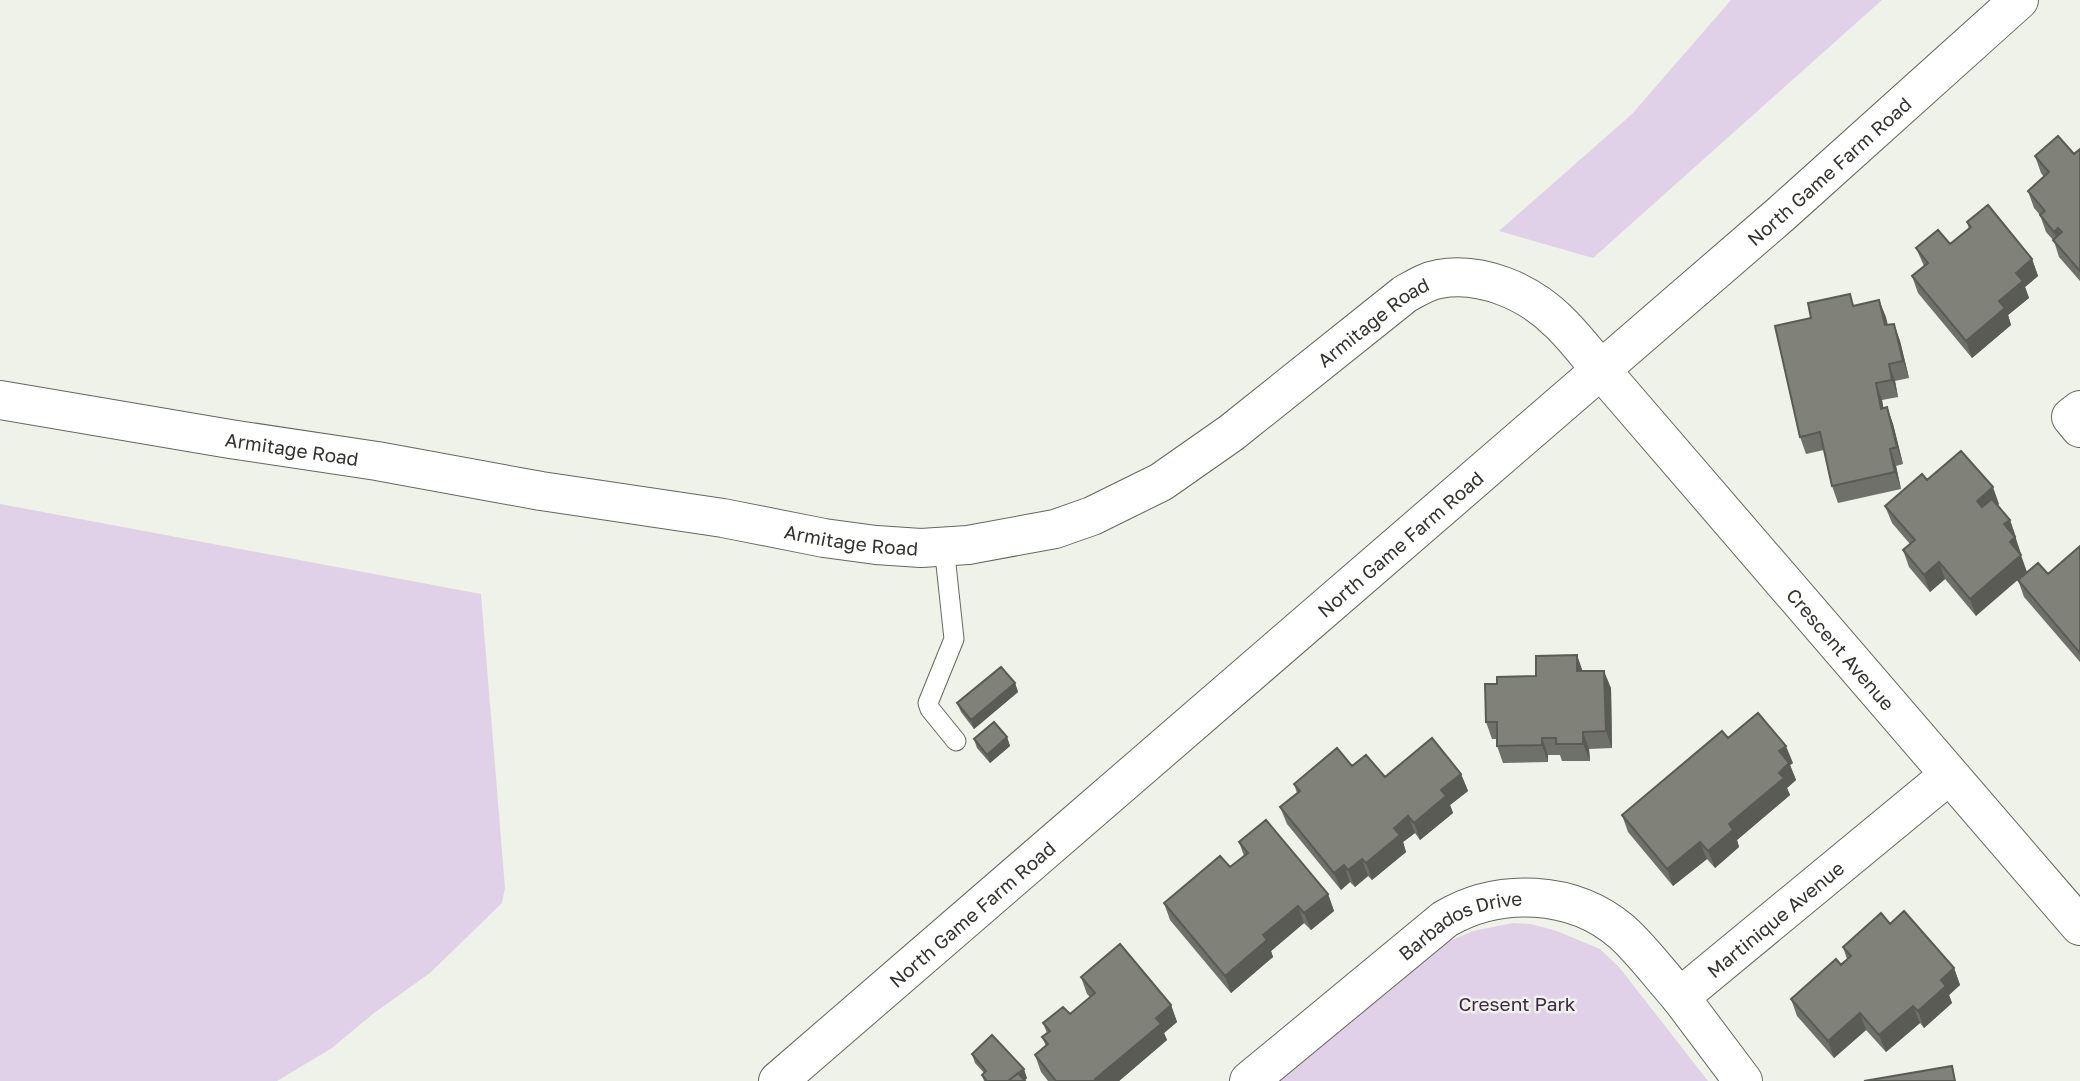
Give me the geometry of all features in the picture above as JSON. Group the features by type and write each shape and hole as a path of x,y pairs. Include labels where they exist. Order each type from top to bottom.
{"street":[{"name":"North Game Farm Road","path":"778,1081 1781,214 2019,0"},
{"name":"Armitage Road","path":"0,400 377,461 541,491 723,518 824,538 921,548 1003,540 1055,528 1092,516 1161,482 1231,433 1405,294 1439,279 1479,279 1514,290 1558,320 1601,370"},
{"name":"Crescent Avenue","path":"1601,370 2080,926"},
{"name":"Martinique Avenue","path":"1680,997 1949,775"},
{"name":"Barbados Drive","path":"1249,1081 1445,919 1472,905 1530,886 1608,921 1624,934 1680,997"},
{"path":"1680,997 1743,1081"}],"lane":[{"path":"944,546 954,639 928,703 956,741"}],"green space":[{"path":"1731,0 1882,0 1593,258 1499,231 1632,114"},
{"path":"0,504 481,594 505,888 502,903 430,973 374,1013 332,1048 277,1081 0,1081"},
{"name":"Cresent Park","path":"1513,923 1531,924 1557,931 1600,949 1619,967 1708,1081 1276,1081 1447,942 1473,931"}],"building":[{"path":"2058,136 2074,154 2080,149 2080,271 2053,240 2062,232 2058,228 2054,232 2040,215 2045,211 2028,191 2049,172 2035,156"},
{"path":"1988,205 2032,259 2016,273 2023,281 1999,301 2005,308 1966,341 1912,276 1928,263 1916,248 1938,230 1950,244 1971,227 1967,222"},
{"path":"1850,294 1853,306 1879,300 1885,325 1894,324 1903,361 1889,364 1892,380 1876,383 1881,409 1887,407 1897,447 1890,449 1895,472 1832,486 1820,432 1800,437 1775,326 1811,318 1808,303"},
{"path":"1961,451 1993,487 1977,501 1982,507 1992,499 2010,520 2004,524 2015,537 2010,542 2021,555 1970,599 1939,562 1924,575 1903,550 1915,540 1885,506 1922,474 1927,480"},
{"path":"2080,546 2080,653 2018,580 2038,563 2048,574"},
{"path":"1577,655 1577,671 1604,671 1606,731 1583,732 1583,744 1556,744 1556,738 1542,738 1542,745 1497,746 1497,722 1486,722 1485,684 1497,684 1497,677 1536,676 1536,656"},
{"path":"1001,667 1015,683 971,720 957,703"},
{"path":"1758,713 1786,746 1779,751 1789,763 1779,773 1784,778 1729,824 1733,830 1708,851 1700,842 1667,869 1622,815 1722,731 1728,738"},
{"path":"994,722 1007,737 987,755 974,739"},
{"path":"1432,738 1461,774 1441,790 1446,796 1414,823 1408,816 1394,828 1400,835 1366,863 1362,859 1348,870 1344,865 1334,873 1280,807 1300,791 1294,784 1337,748 1352,766 1366,755 1385,777"},
{"path":"1266,820 1328,894 1304,913 1298,906 1263,935 1267,940 1225,976 1164,903 1220,856 1230,867 1248,853 1239,842"},
{"path":"1904,911 1954,968 1941,980 1946,986 1918,1011 1913,1006 1879,1035 1860,1013 1828,1041 1791,999 1836,959 1841,965 1851,956 1843,947 1881,913 1890,924"},
{"path":"1120,944 1171,1005 1156,1018 1161,1024 1095,1079 1097,1081 1056,1081 1035,1055 1048,1044 1042,1037 1050,1031 1043,1023 1063,1007 1070,1014 1095,993 1081,977"},
{"path":"992,1035 1024,1069 1008,1081 987,1081 982,1075 986,1071 972,1054"},
{"path":"1952,1066 1955,1081 1864,1081"},
{"path":"1018,1073 1025,1081 1008,1081"}]}
